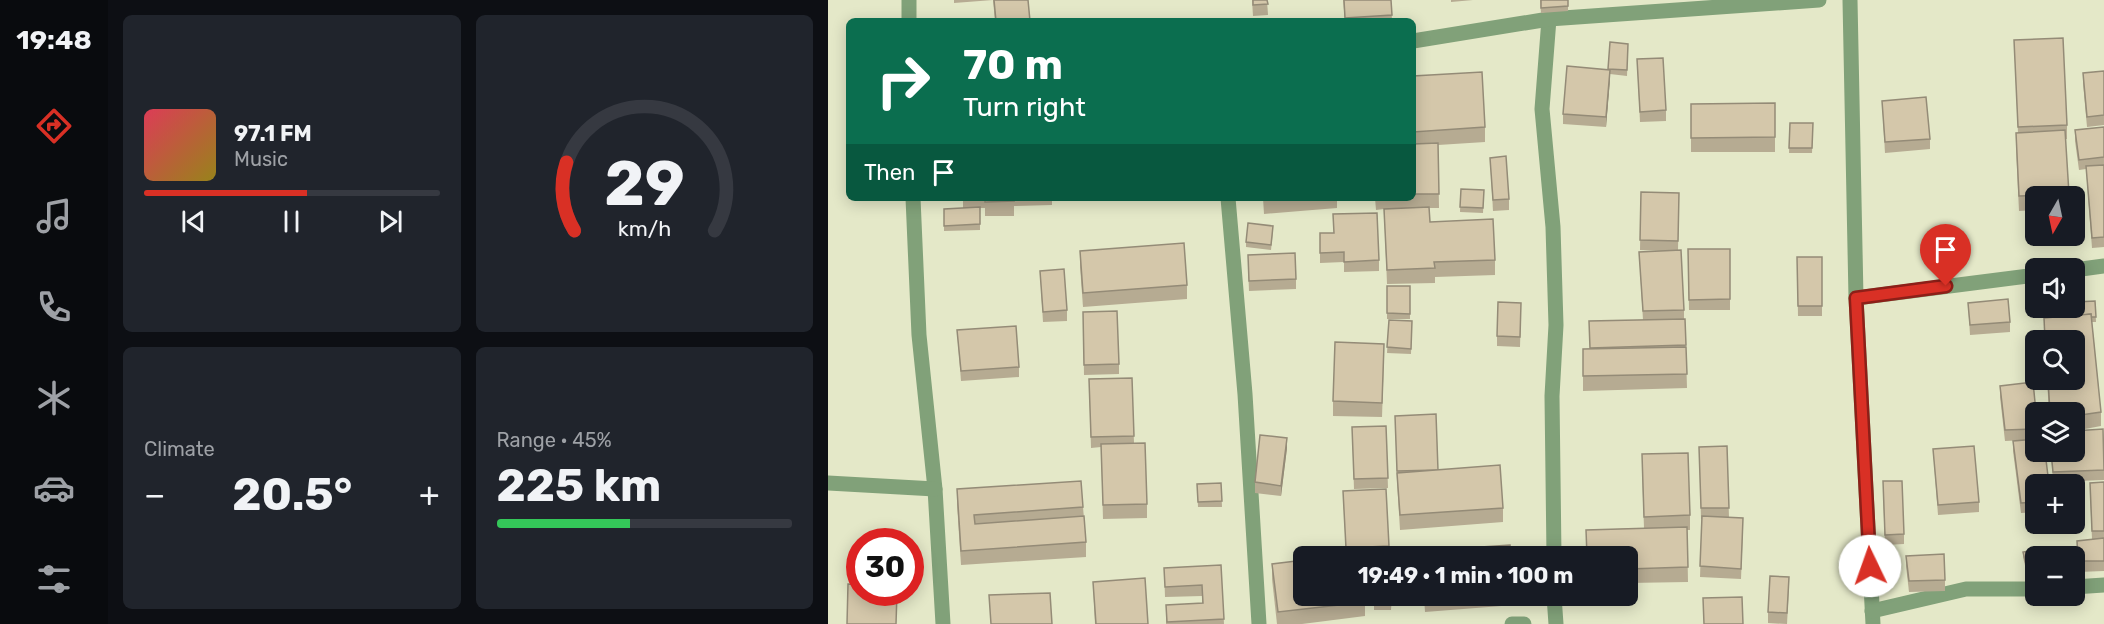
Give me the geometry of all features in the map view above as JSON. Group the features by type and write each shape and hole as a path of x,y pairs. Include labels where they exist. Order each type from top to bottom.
{"street":[{"path":"909,0 909,18"},
{"path":"1416,41 1549,19 1819,0"},
{"path":"1850,0 1856,298 1872,617 1966,590 2025,590"},
{"path":"1549,19 1542,109 1552,227 1556,325 1552,396 1554,546"},
{"path":"913,201 919,335 935,489 943,624"},
{"path":"1228,201 1245,394 1259,624"},
{"path":"2085,269 2104,266"},
{"path":"1856,298 2025,276"},
{"path":"828,483 935,489"},
{"path":"2085,586 2104,585"},
{"path":"1555,606 1556,624"},
{"path":"1512,624 1524,624"}],"building":[{"path":"994,0 1028,0 1030,18 996,18"},
{"path":"1253,0 1267,0 1268,4 1253,5"},
{"path":"1344,0 1391,0 1392,15 1345,18"},
{"path":"1541,0 1568,0 1568,6 1541,8"},
{"path":"2063,38 2067,125 2018,127 2014,40"},
{"path":"1610,42 1628,44 1627,70 1608,69"},
{"path":"1663,58 1666,110 1640,112 1637,59"},
{"path":"1567,66 1610,70 1606,117 1563,114"},
{"path":"2104,71 2104,115 2087,117 2083,73"},
{"path":"1482,72 1485,127 1416,132 1416,76"},
{"path":"1926,97 1930,139 1885,142 1882,101"},
{"path":"1775,103 1775,137 1691,138 1691,104"},
{"path":"1790,123 1813,123 1812,148 1789,148"},
{"path":"2104,127 2104,157 2079,160 2075,130"},
{"path":"2065,130 2068,186 2025,186 2025,196 2019,196 2016,133"},
{"path":"1438,143 1439,194 1416,194 1416,144"},
{"path":"1506,156 1509,199 1493,200 1490,158"},
{"path":"2104,165 2104,237 2092,238 2086,166"},
{"path":"1461,189 1484,190 1483,208 1460,207"},
{"path":"1641,192 1679,193 1678,241 1640,240"},
{"path":"980,207 980,224 944,226 944,209"},
{"path":"1429,207 1430,222 1493,219 1495,260 1434,262 1435,268 1387,270 1384,209"},
{"path":"1377,213 1379,260 1344,262 1344,252 1320,253 1320,233 1334,233 1333,214"},
{"path":"1248,223 1273,226 1271,245 1246,242"},
{"path":"1184,243 1187,285 1083,293 1080,251"},
{"path":"1688,249 1730,249 1730,299 1689,300"},
{"path":"1681,250 1684,310 1643,311 1639,252"},
{"path":"1295,253 1296,279 1249,281 1248,255"},
{"path":"1797,257 1822,257 1822,306 1798,306"},
{"path":"1064,269 1067,310 1043,312 1040,271"},
{"path":"1387,286 1410,286 1410,314 1387,313"},
{"path":"2008,299 2010,322 1970,325 1968,303"},
{"path":"2095,301 2096,317 2091,317 2091,314 2085,315 2085,302"},
{"path":"1498,302 1521,303 1520,337 1497,336"},
{"path":"1117,311 1119,364 1084,365 1083,312"},
{"path":"2091,314 2101,412 2085,414 2085,402 2049,402 2049,390 2085,390 2085,330 2045,330 2044,318 2085,318 2085,315"},
{"path":"1685,319 1686,345 1590,348 1589,321"},
{"path":"1389,320 1412,321 1411,349 1387,347"},
{"path":"1016,326 1019,367 961,371 957,330"},
{"path":"1335,342 1384,344 1382,403 1333,401"},
{"path":"1686,347 1687,374 1583,376 1583,349"},
{"path":"1132,378 1134,436 1091,437 1089,379"},
{"path":"2025,383 2025,390 2034,390 2035,402 2025,402 2025,429 2005,430 2000,386"},
{"path":"1436,414 1438,470 1397,471 1395,416"},
{"path":"1386,426 1388,478 1354,479 1352,427"},
{"path":"2103,429 2104,470 2053,472 2052,462 2085,462 2085,430"},
{"path":"1260,435 1287,438 1281,486 1255,482"},
{"path":"2025,440 2025,462 2046,462 2048,474 2025,474 2025,503 2021,503 2013,441"},
{"path":"1145,443 1147,504 1103,505 1101,444"},
{"path":"1727,446 1729,508 1701,508 1699,447"},
{"path":"1974,446 1979,502 1938,505 1933,449"},
{"path":"1688,453 1690,515 1644,517 1642,454"},
{"path":"1500,465 1503,508 1400,515 1397,473"},
{"path":"1081,481 1083,507 974,515 975,524 1084,516 1086,542 961,551 957,489"},
{"path":"1883,481 1902,481 1904,534 1885,535"},
{"path":"2104,482 2104,531 2092,531 2090,483"},
{"path":"1221,483 1222,501 1198,502 1197,484"},
{"path":"1386,489 1389,546 1346,546 1343,491"},
{"path":"1702,516 1743,518 1741,569 1700,566"},
{"path":"1687,527 1688,567 1638,569 1638,546 1587,546 1586,530"},
{"path":"2104,538 2104,561 2085,561 2085,546 2077,546 2077,541"},
{"path":"1944,554 1945,580 1909,581 1906,556"},
{"path":"1293,561 1293,606 1330,606 1278,612 1272,564"},
{"path":"1221,565 1224,619 1167,622 1166,605 1203,603 1202,585 1165,587 1164,568"},
{"path":"1770,576 1789,577 1787,613 1768,612"},
{"path":"1145,578 1148,624 1096,624 1093,582"},
{"path":"1050,593 1052,624 991,624 989,595"},
{"path":"1742,597 1743,624 1704,624 1703,598"},
{"path":"847,606 897,606 896,624 847,624"}],"route":[{"path":"1870,566 1856,298 1946,286"}]}
